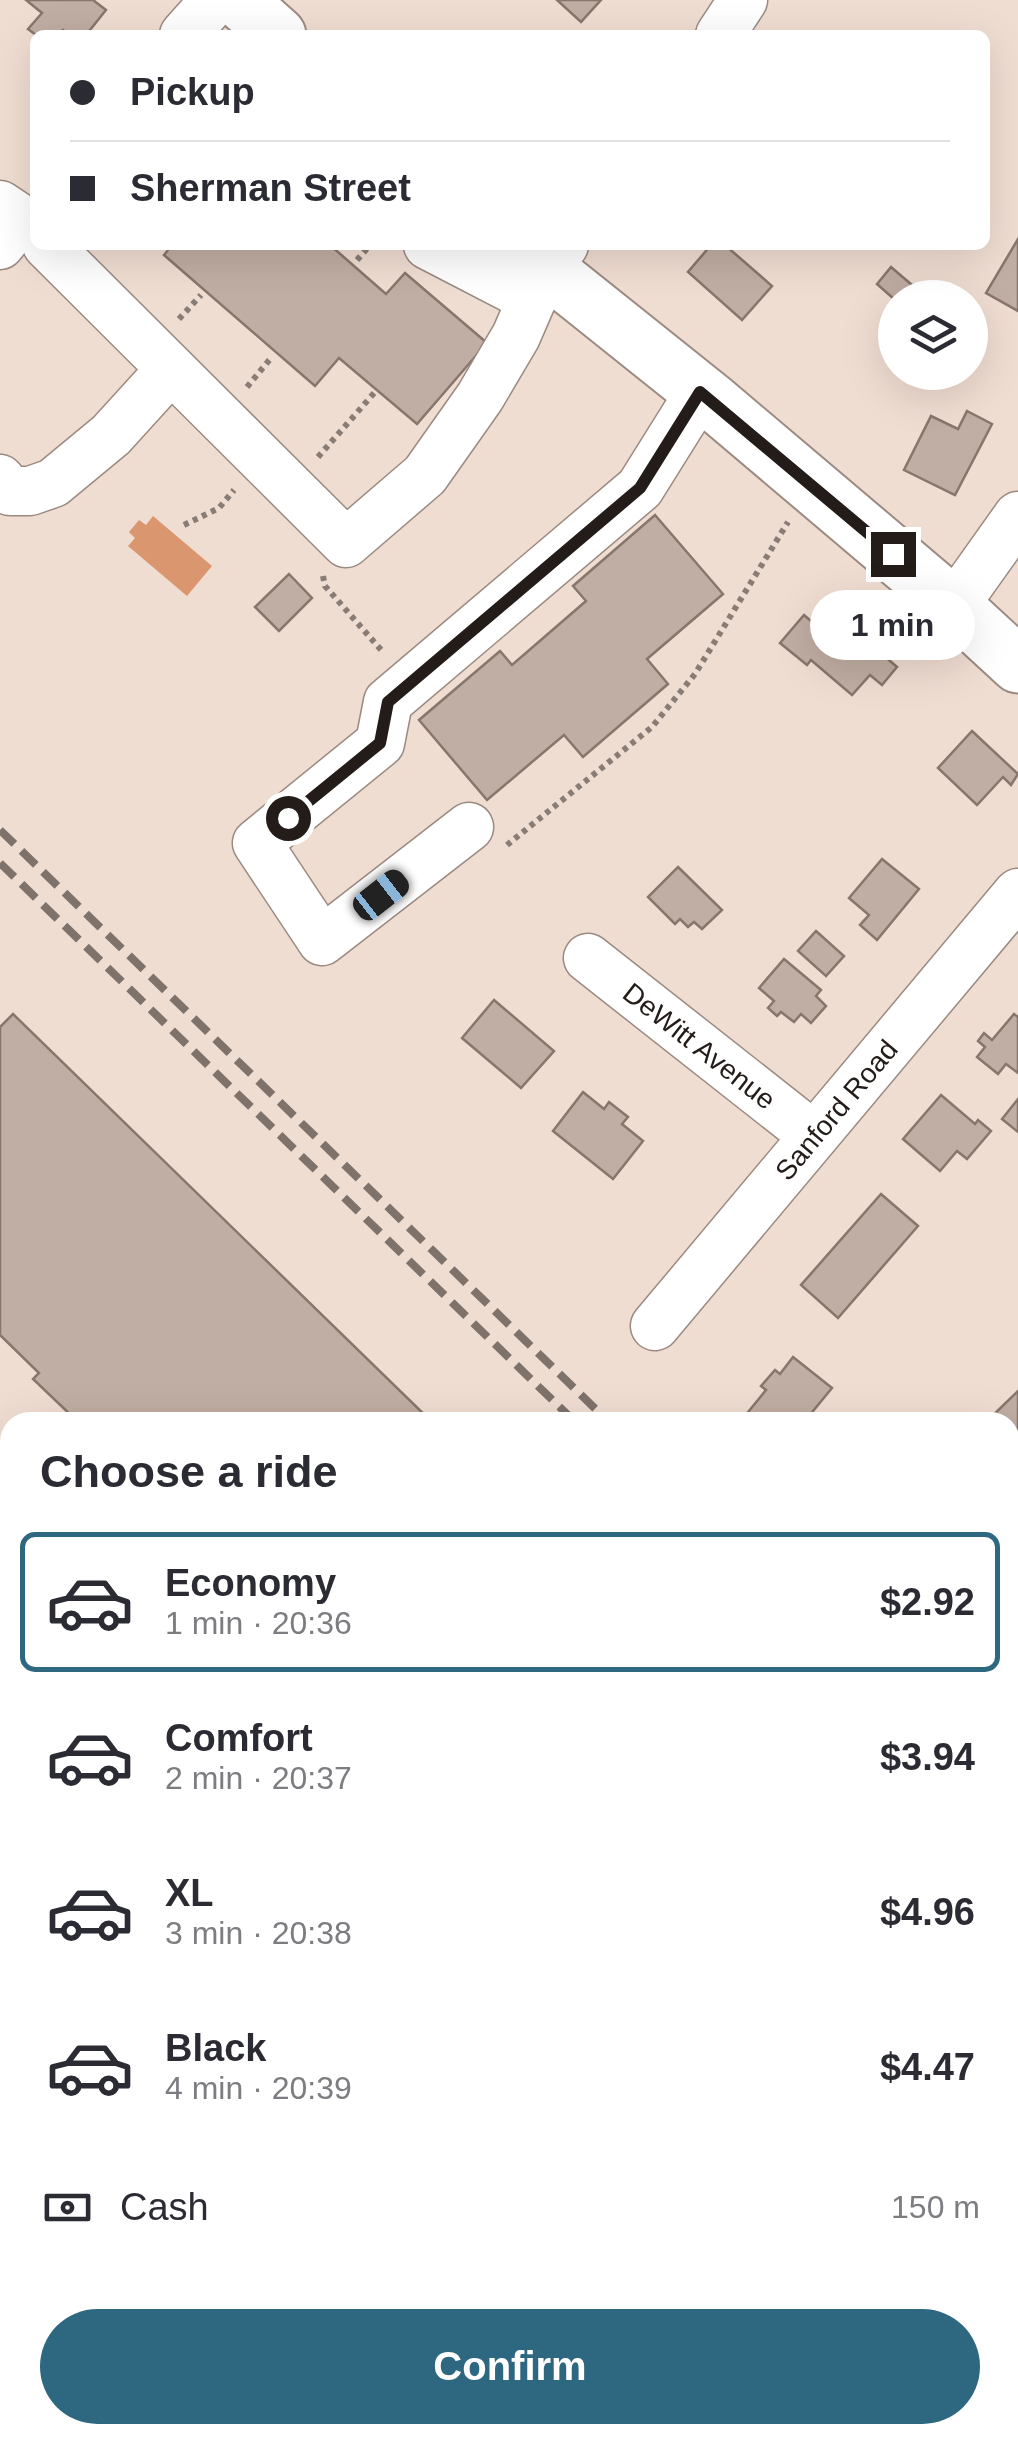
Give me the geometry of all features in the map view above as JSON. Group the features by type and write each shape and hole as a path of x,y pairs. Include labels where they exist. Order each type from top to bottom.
{"main road":[{"path":"539,265 700,392 1018,664"}],"street":[{"path":"723,30 743,0"},
{"path":"200,30 244,16"},
{"path":"49,250 346,543 425,474 480,397 516,336 539,265 456,250"},
{"path":"0,479 10,491 30,492 53,483 110,434 171,370"},
{"path":"469,827 322,940 257,843 380,743 388,702 640,488 700,392"},
{"path":"954,606 1018,516"},
{"name":"Sanford Road","path":"654,1326 1018,893"},
{"name":"DeWitt Avenue","path":"588,958 814,1136"}],"path":[{"path":"357,260 366,250"},
{"path":"187,311 201,295"},
{"path":"256,377 270,358"},
{"path":"330,443 375,392"},
{"path":"469,827 491,852 500,851 652,726 694,674 798,507"},
{"path":"184,524 219,508"},
{"path":"346,543 323,576 325,586 410,684"}],"shaded area":[{"path":"153,516 212,566 187,596 128,546 135,538 129,532 139,520 146,525"}],"building":[{"path":"26,0 93,0 106,10 90,30 28,29 42,13"},
{"path":"557,0 601,0 581,22"},
{"path":"1018,239 1018,311 988,294"},
{"path":"168,250 336,250 386,294 405,273 487,343 417,424 339,358 315,386 164,255"},
{"path":"707,250 731,250 772,286 742,320 688,272"},
{"path":"891,267 906,280 880,280"},
{"path":"967,411 992,424 955,495 904,470 931,416 958,429"},
{"path":"655,515 723,594 647,659 668,684 583,757 564,735 487,800 419,720 500,651 512,665 586,601 573,586"},
{"path":"289,574 312,598 279,631 255,607"},
{"path":"804,615 831,638 845,622 897,667 882,685 870,675 852,695 811,660 807,665 780,643"},
{"path":"972,731 1018,774 1011,785 1003,777 977,805 938,768"},
{"path":"882,859 919,889 877,940 860,925 869,915 849,898"},
{"path":"678,867 722,910 702,929 694,922 688,927 680,919 675,924 648,897"},
{"path":"816,931 844,956 826,976 798,951"},
{"path":"784,959 821,990 816,996 826,1006 811,1023 801,1014 794,1022 781,1012 777,1016 768,1008 774,1001 759,988"},
{"path":"494,1000 554,1051 521,1088 462,1038"},
{"path":"13,1014 422,1412 68,1412 33,1379 39,1373 0,1335 0,1027"},
{"path":"1014,1014 1018,1017 1018,1073 1006,1064 998,1074 977,1057 985,1047 978,1041 984,1033 992,1040"},
{"path":"583,1092 604,1109 609,1102 628,1117 622,1124 643,1141 613,1179 553,1131"},
{"path":"941,1095 975,1124 978,1120 991,1131 967,1159 957,1151 940,1171 903,1139"},
{"path":"1018,1099 1018,1132 1002,1119"},
{"path":"881,1194 918,1226 838,1318 801,1285"},
{"path":"793,1357 832,1388 812,1412 748,1412 766,1390 761,1386 775,1370 780,1374"},
{"path":"1018,1391 1018,1412 996,1412"}],"railway":[{"path":"0,830 599,1412"},
{"path":"0,863 565,1412"}],"route":[{"path":"288,818 380,743 388,702 640,488 700,392 893,554"}]}
